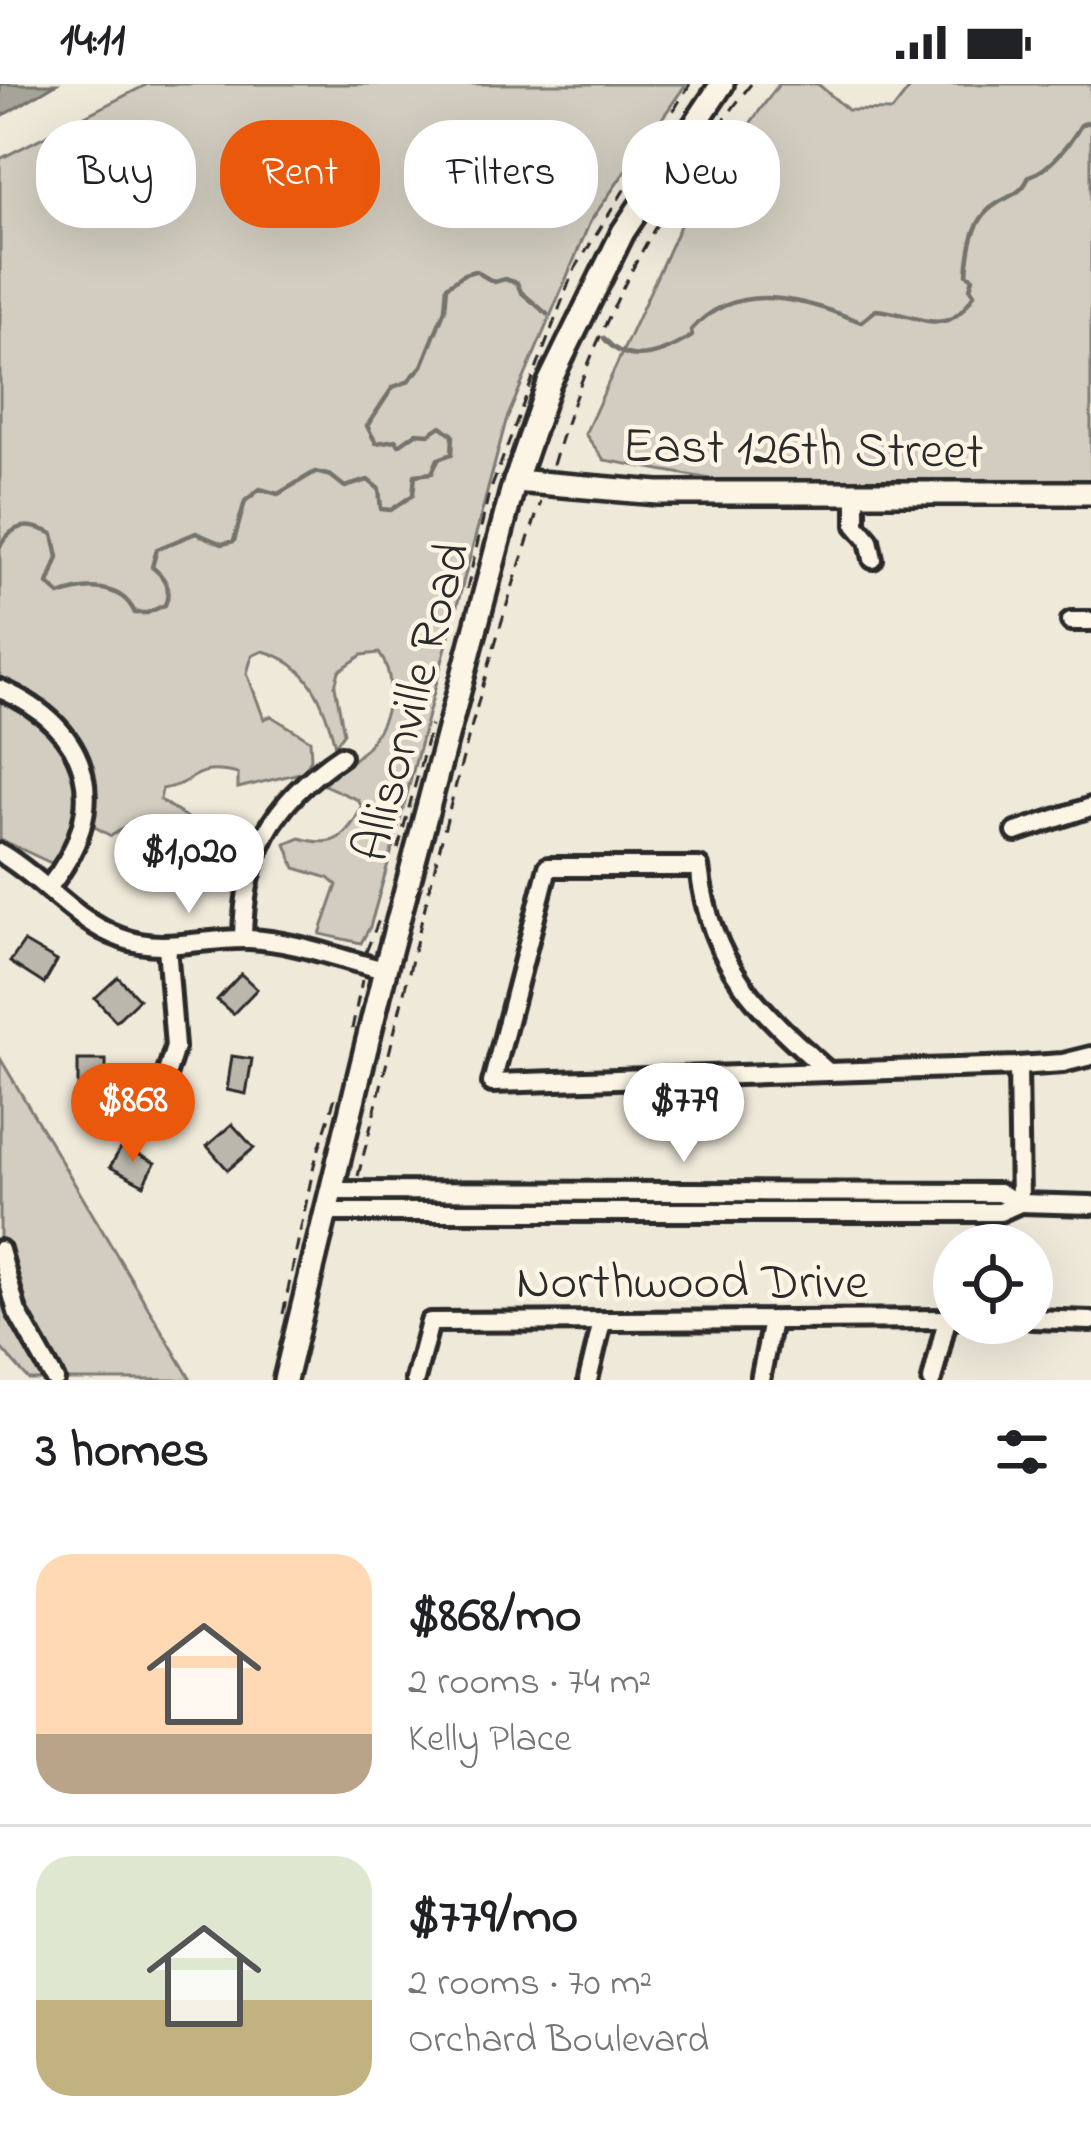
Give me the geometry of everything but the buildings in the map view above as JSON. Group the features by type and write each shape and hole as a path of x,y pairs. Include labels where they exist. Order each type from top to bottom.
{"main road":[{"name":"Allisonville Road","path":"285,1380 337,1198 385,970 515,481 550,383 623,232 722,84"},
{"name":"East 126th Street","path":"515,481 658,493 1091,494"}],"street":[{"path":"856,494 856,525 869,540 873,559"},
{"path":"1071,621 1091,621"},
{"path":"0,689 56,723 86,782 83,829 72,855 49,886"},
{"path":"243,938 245,892 265,833 292,794 340,755"},
{"path":"1016,832 1091,807"},
{"path":"0,853 97,926 121,938 167,946 243,938 296,946 385,970"},
{"path":"828,1072 768,1017 734,976 707,917 699,867 548,867 492,1083 1018,1066 1091,1056"},
{"path":"160,1095 175,1047 167,946"},
{"path":"1018,1066 1020,1203"},
{"path":"337,1198 999,1193 1020,1203 1091,1205"},
{"path":"337,1198 1000,1212 1020,1203"},
{"path":"0,1250 17,1312 55,1380"},
{"name":"Northwood Drive","path":"415,1380 430,1322 933,1319"},
{"path":"1053,1320 1091,1321"},
{"path":"760,1380 772,1321"},
{"path":"588,1380 602,1322"},
{"path":"932,1380 943,1344"}],"path":[{"path":"560,440 609,316 679,191 751,84"},
{"path":"337,1198 536,518"}],"shaded area":[{"path":"0,84 56,84 0,117"},
{"path":"148,84 686,84 661,120 622,120 622,176 598,210 598,120 404,120 404,228 587,228 506,421 395,839 361,943 320,934 337,885 295,868 286,844 300,838 322,842 338,838 362,807 358,800 324,785 359,755 383,720 390,693 379,653 362,655 339,671 335,686 344,733 335,745 320,700 304,675 263,651 252,656 247,673 264,719 271,716 310,740 311,759 304,772 238,788 238,774 203,772 162,789 160,800 190,820 230,827 236,837 208,845 133,822 111,836 93,821 51,863 0,839 0,159 36,141 36,228 196,228 196,120 77,120"},
{"path":"779,84 818,84 848,110 892,111 913,84 1091,84 1091,481 716,480 604,460 585,434 679,228 780,228 780,120 753,120"},
{"path":"0,1058 191,1380 29,1380 0,1347"}],"waterway":[{"path":"604,338 625,353 648,355 692,336 691,330 710,314 751,299 795,301 861,322 876,310 932,321 954,317 974,294 970,288 973,278 967,274 981,218 1052,162 1081,125 1091,125"},
{"path":"0,546 11,532 23,527 53,534 58,557 48,584 60,595 81,589 112,591 135,613 147,613 165,605 168,594 152,567 157,549 196,533 222,544 234,541 245,501 260,489 278,494 315,472 345,487 368,480 379,489 381,509 391,510 413,495 415,475 432,473 438,459 452,454 453,435 441,426 429,434 416,433 399,445 396,440 376,443 367,426 393,387 407,382 422,366 445,309 447,286 475,271 494,282 505,279 517,283 547,314"}]}
